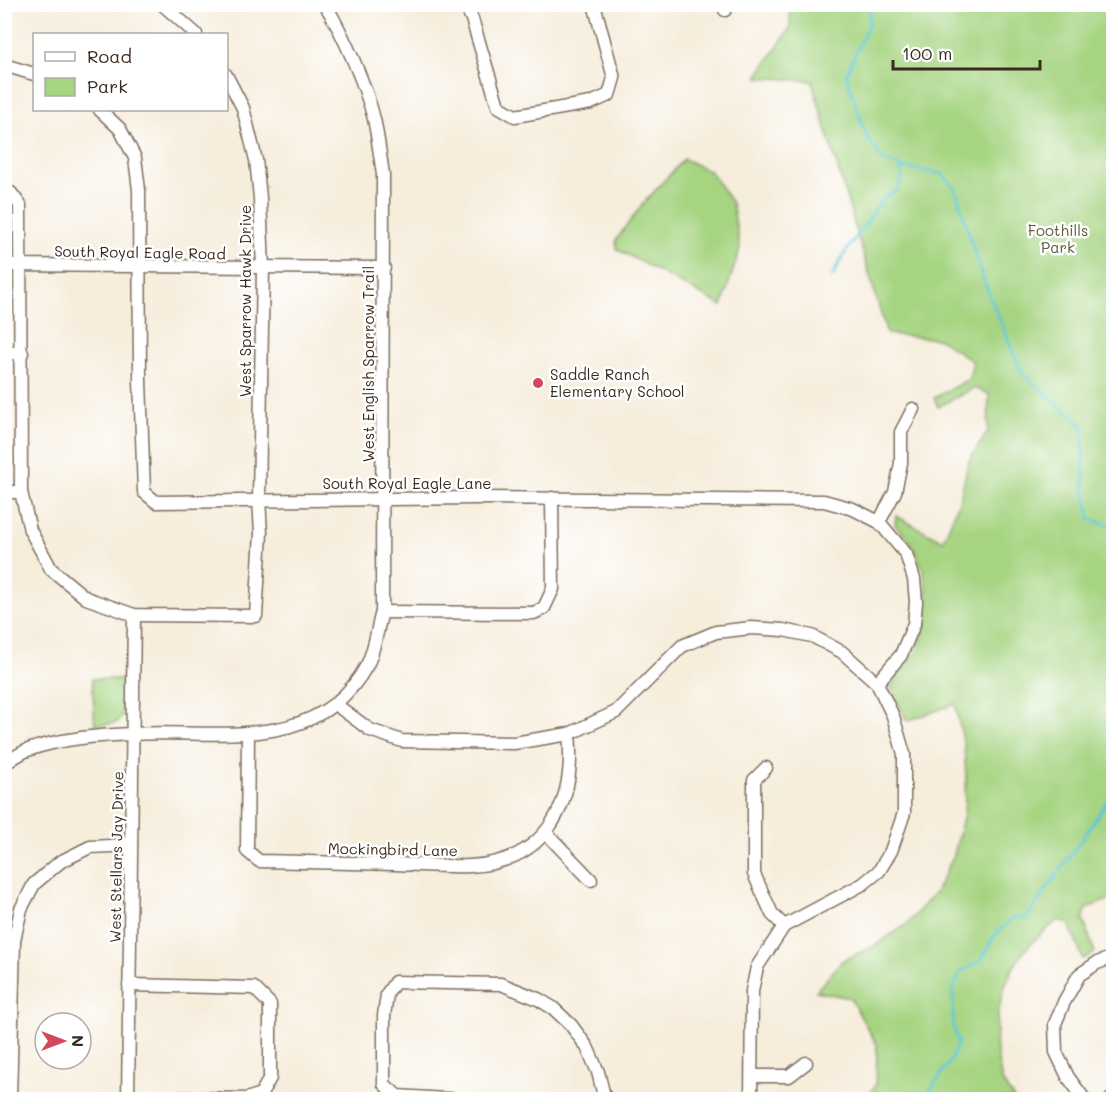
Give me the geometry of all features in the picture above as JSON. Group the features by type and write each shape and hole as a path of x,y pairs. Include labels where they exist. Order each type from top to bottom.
{"street":[{"path":"162,4 195,33"},
{"name":"West English Sparrow Trail","path":"4,764 27,751 66,740 132,734 248,734 281,730 303,723 335,704 352,686 368,663 382,612 383,174 368,99 339,27 325,4"},
{"path":"465,4 472,19 498,106 514,116 591,103 609,95 614,78 594,4"},
{"path":"4,65 33,74"},
{"name":"West Sparrow Hawk Drive","path":"134,615 256,616 261,533 259,499 263,268 256,160 243,108 228,79"},
{"name":"South Royal Eagle Lane","path":"101,111 120,129 135,158 139,190 140,380 144,492 156,502 383,498 824,501 853,509 879,522 906,554 914,579 916,602 914,624 901,655 877,683"},
{"path":"4,193 11,193 20,206 21,492 30,530 51,569 86,598 134,615"},
{"name":"South Royal Eagle Road","path":"4,265 384,268"},
{"path":"4,353 22,353"},
{"path":"879,522 895,492 901,463 900,432 913,409"},
{"path":"4,492 21,492"},
{"path":"382,612 534,613 544,608 553,589 552,498"},
{"name":"West Stellars Jay Drive","path":"128,1098 134,615"},
{"path":"335,704 369,730 402,741 514,744 569,734 616,712 682,646 716,632 751,628 783,630 812,636 842,652 877,683 893,716 904,754 904,813 891,851 879,871 862,884 784,926 757,967 752,991 751,1100"},
{"name":"Mockingbird Lane","path":"248,734 247,851 259,861 472,866 519,854 546,833 562,807 568,787 571,752 569,734"},
{"path":"766,768 754,780 754,874 772,914 784,926"},
{"path":"546,833 591,880"},
{"path":"10,1100 14,941 21,909 34,884 60,862 90,847 131,845"},
{"path":"1085,1100 1068,1077 1056,1052 1055,1024 1079,975 1097,963 1113,957"},
{"path":"463,1100 397,1096 384,1084 384,1016 387,994 395,982 501,984 538,999 553,1008 571,1025 587,1047 598,1072 605,1100"},
{"path":"128,1098 247,1099 261,1094 270,1078 270,1004 254,988 129,985"},
{"path":"752,1076 789,1076 806,1063"}],"green space":[{"name":"Foothills Park","path":"790,5 1113,5 1113,898 1087,908 1083,919 1095,953 1083,959 1069,924 1058,920 1027,948 1009,977 999,1011 997,1046 1002,1080 1014,1099 867,1099 876,1084 877,1045 850,998 816,991 843,960 874,946 907,924 935,893 954,855 964,814 966,777 964,745 955,704 907,721 891,687 912,658 921,640 928,600 919,559 911,543 895,525 896,516 943,541 959,502 969,461 988,431 989,394 974,388 938,407 934,398 969,379 973,362 940,339 887,334 812,81 757,77 790,28"},
{"path":"684,159 710,171 732,203 740,248 722,306 617,249 616,240 642,205"},
{"path":"92,679 124,679 122,717 116,723 95,725"}],"waterway":[{"path":"871,4 869,23 846,75 867,138 883,160 901,167 942,174 955,188 982,277 1022,373 1083,426 1084,484 1090,519 1114,527"},
{"path":"832,277 842,257 883,199 897,190 902,180 901,167"},
{"path":"923,1100 951,1060 958,1042 953,1026 953,990 960,972 981,961 994,936 1014,917 1026,918 1114,791"}],"place":[{"name":"Saddle Ranch Elementary School","path":"538,383"}]}
